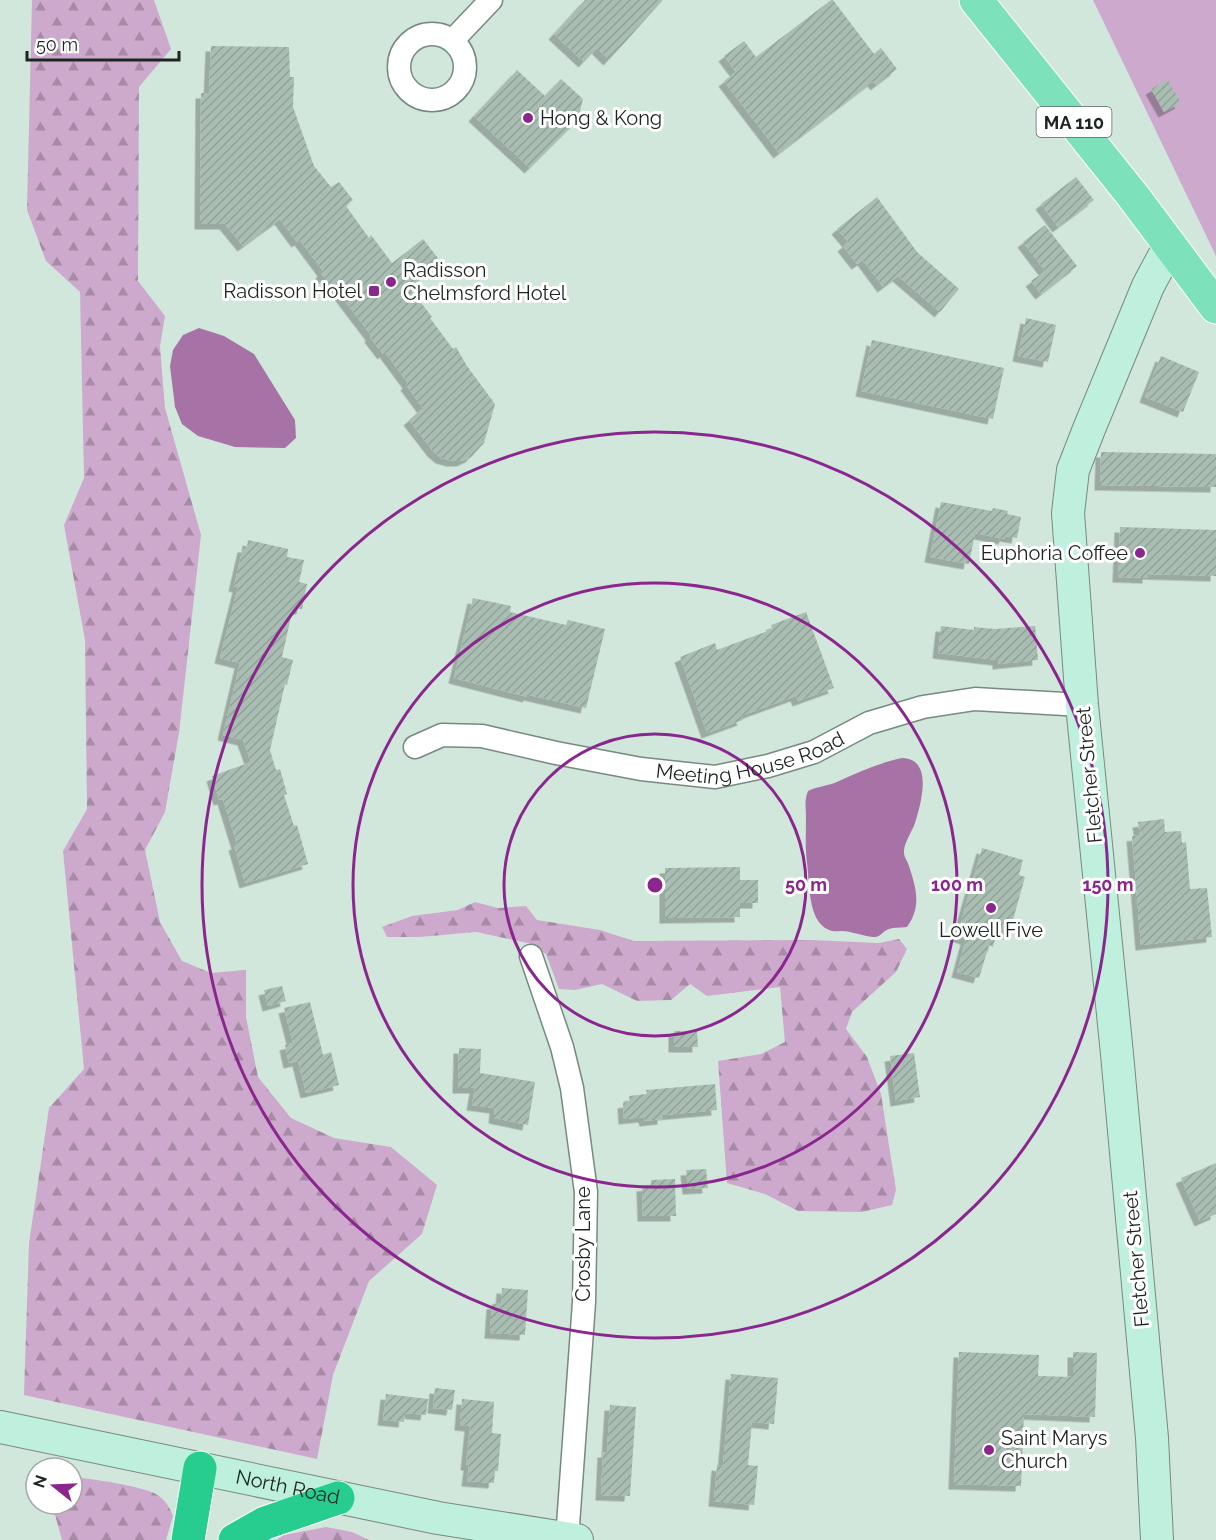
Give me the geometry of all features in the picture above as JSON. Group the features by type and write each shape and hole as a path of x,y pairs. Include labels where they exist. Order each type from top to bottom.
{"highway":[{"path":"188,1540 200,1468"},
{"path":"235,1540 265,1523 338,1498"}],"main road":[{"name":"MA 110","path":"976,0 1170,244 1216,307"}],"street":[{"path":"453,40 491,0"},
{"name":"Fletcher Street","path":"1157,1540 1152,1438 1143,1333 1082,705 1068,513 1073,470 1148,286 1170,244"},
{"name":"Meeting House Road","path":"415,747 442,735 482,736 641,769 716,777 768,766 814,752 869,723 922,707 975,699 1082,705"},
{"name":"Crosby Lane","path":"531,956 565,1058 572,1089 586,1192 584,1302 570,1540"},
{"name":"North Road","path":"10,1429 338,1498 449,1520 570,1540"}],"green space":[{"path":"32,0 154,0 171,49 139,87 138,281 165,316 160,346 165,408 201,535 179,733 165,812 145,850 160,922 182,961 211,973 246,970 246,1017 258,1077 291,1118 334,1138 391,1147 437,1185 422,1234 369,1281 333,1375 317,1459 24,1395 29,1243 49,1108 84,1069 63,851 87,809 85,640 64,525 84,478 80,292 46,261 27,210"},
{"path":"1093,0 1216,0 1216,256"},
{"path":"475,902 498,908 526,906 537,920 600,930 634,941 811,940 879,943 899,939 907,949 896,972 852,1012 846,1029 867,1057 881,1094 896,1190 892,1205 862,1212 798,1211 765,1194 727,1183 718,1061 761,1054 785,1042 780,987 707,996 690,984 671,1000 637,1001 602,984 575,990 559,989 546,954 532,944 476,932 420,937 387,937 382,927 412,916 458,910"},
{"path":"84,1479 127,1485 156,1494 162,1498 173,1516 166,1540 62,1540 55,1516 84,1516"},
{"path":"326,1527 352,1532 369,1540 276,1540 284,1535"}],"shaded area":[{"path":"199,328 224,336 254,354 295,420 296,438 285,448 235,447 198,436 182,424 175,407 170,366 173,350 183,335"},
{"path":"902,758 912,760 918,766 923,783 915,823 904,849 914,882 915,912 907,927 889,929 876,937 829,930 817,918 811,900 806,857 808,791"}],"building":[{"path":"585,0 663,0 609,60 597,48 584,62 554,34"},
{"path":"831,0 874,54 881,48 897,69 876,85 873,81 779,153 724,81 736,72 724,56 744,41 756,57"},
{"path":"211,46 289,47 290,77 294,77 293,107 314,166 331,187 339,182 353,200 346,206 369,238 371,235 392,263 423,239 441,262 409,287 453,349 456,347 495,404 484,443 471,457 462,461 452,461 441,458 433,451 409,420 423,408 406,385 408,383 385,352 383,354 336,289 334,290 321,273 323,271 300,240 297,242 280,219 243,246 225,224 200,224 201,93 209,93"},
{"name":"Hong & Kong","path":"517,70 545,96 561,79 583,99 578,120 530,168 474,116"},
{"path":"1168,80 1181,103 1164,112 1151,89"},
{"path":"1076,177 1094,200 1058,227 1041,204"},
{"path":"877,197 917,252 959,289 940,312 898,276 883,287 863,260 857,264 843,246 848,242 837,229"},
{"path":"1045,225 1077,266 1041,294 1031,281 1045,271 1023,242"},
{"path":"1026,318 1056,325 1048,362 1018,356"},
{"path":"872,340 1004,368 993,419 861,391"},
{"path":"1161,356 1199,372 1183,412 1145,397"},
{"path":"1101,452 1216,454 1216,487 1100,485"},
{"path":"941,502 992,511 993,508 1021,517 1017,538 1005,536 1004,539 975,533 969,564 930,557"},
{"path":"1120,527 1216,530 1216,576 1148,574 1148,578 1118,577"},
{"path":"248,540 288,549 287,557 304,560 299,582 307,584 302,609 293,608 282,657 293,660 287,685 285,684 270,750 276,770 280,769 287,794 284,795 294,826 297,825 308,864 245,883 234,845 237,844 223,799 219,800 212,776 251,762 243,740 223,735 240,663 220,658 238,587 234,586 243,547 247,547"},
{"path":"473,598 511,606 510,612 566,625 568,620 605,629 586,708 529,695 528,697 454,678"},
{"path":"806,612 834,688 798,701 796,696 741,716 743,720 707,733 680,657 715,643 717,650 773,629 771,625"},
{"path":"941,626 974,630 974,627 995,629 1035,626 1038,660 998,664 998,660 938,653"},
{"path":"1164,819 1165,832 1181,831 1182,843 1186,842 1190,889 1207,888 1212,937 1141,945 1132,836 1140,835 1138,822"},
{"name":"Lowell Five","path":"982,848 1023,860 1019,875 1025,877 1009,934 997,931 993,947 989,945 979,978 957,972 966,939 957,936"},
{"path":"740,867 740,880 758,880 758,903 740,903 740,917 665,918 665,868"},
{"path":"282,986 286,1001 268,1006 264,990"},
{"path":"310,1002 323,1055 331,1052 339,1085 306,1093 298,1061 289,1063 285,1045 293,1043 284,1008"},
{"path":"674,1031 697,1031 698,1047 674,1047"},
{"path":"459,1048 481,1049 480,1073 535,1082 528,1125 494,1118 495,1108 472,1105 475,1088 458,1088"},
{"path":"914,1053 920,1097 896,1101 890,1056"},
{"path":"715,1084 717,1110 663,1115 663,1119 645,1121 644,1117 624,1119 623,1103 630,1102 629,1096 647,1094 646,1090"},
{"path":"1216,1163 1216,1214 1200,1221 1181,1178"},
{"path":"706,1169 708,1188 688,1189 686,1170"},
{"path":"675,1179 676,1216 643,1216 642,1186 651,1185 651,1180"},
{"path":"502,1288 528,1290 525,1335 490,1333 492,1304 501,1303"},
{"name":"Saint Marys Church","path":"959,1352 1039,1355 1038,1376 1073,1377 1073,1352 1097,1353 1095,1417 1024,1414 1021,1486 954,1484"},
{"path":"731,1374 778,1378 774,1424 752,1422 748,1465 758,1466 754,1505 714,1501 717,1465 723,1466"},
{"path":"435,1388 455,1390 452,1410 433,1408"},
{"path":"386,1394 428,1399 426,1415 405,1413 404,1422 383,1420"},
{"path":"462,1399 494,1402 492,1433 501,1434 498,1471 495,1471 494,1483 467,1481 469,1465 466,1465 470,1426 460,1425"},
{"path":"610,1405 636,1407 630,1496 601,1495 603,1452 607,1452"}],"place":[{"name":"Hong & Kong","path":"528,118"},
{"name":"Radisson Chelmsford Hotel","path":"391,282"},
{"name":"Radisson Hotel","path":"374,291"},
{"name":"Euphoria Coffee","path":"1140,553"},
{"name":"Lowell Five","path":"991,908"},
{"name":"Saint Marys Church","path":"989,1450"}]}
